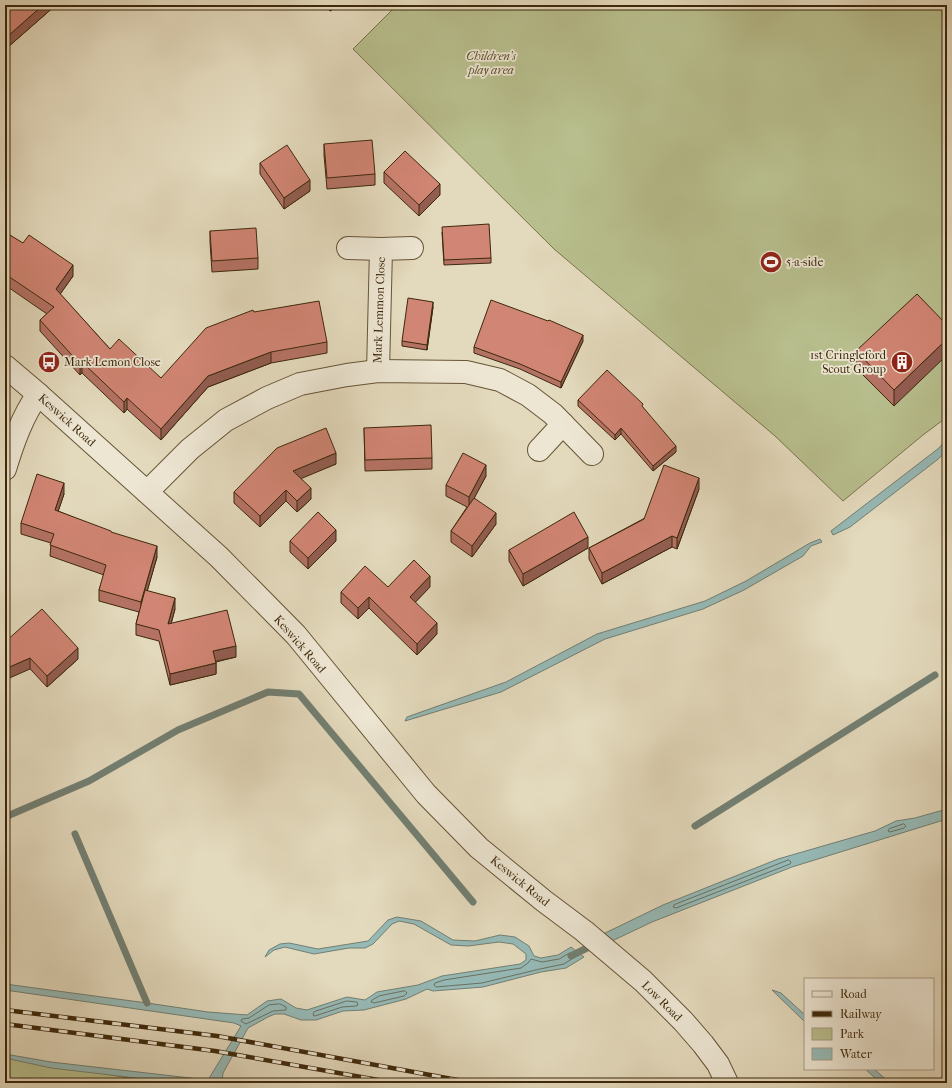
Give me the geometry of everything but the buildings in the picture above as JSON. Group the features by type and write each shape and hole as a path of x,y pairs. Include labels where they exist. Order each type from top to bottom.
{"street":[{"name":"Mark Lemmon Close","path":"348,248 412,248"},
{"name":"Mark Lemmon Close","path":"378,371 381,249"},
{"name":"Keswick Road","path":"5,366 218,557 296,635 426,794 479,848 544,901 584,931"},
{"name":"Mark Lemmon Close","path":"147,492 190,449 226,420 240,412 267,398 300,384 378,371 466,372 500,380 528,395 553,414 592,454"},
{"path":"5,469 16,434 38,394"},
{"path":"539,450 563,424"},
{"name":"Low Road","path":"584,931 643,982 683,1021 718,1064 727,1083"}],"green space":[{"name":"Children’s play area","path":"397,5 947,5 947,417 843,501 775,436 554,249 353,49"},
{"path":"5,1056 157,1083 5,1083"}],"water":[{"path":"947,439 947,451 937,460 850,527 833,535 831,531 939,448"},
{"path":"820,539 822,542 811,546 803,556 744,590 703,609 605,639 501,692 405,721 407,717 506,682 597,634 705,601 746,581 810,543"},
{"path":"947,809 947,819 792,867 652,922 612,941 603,934 663,905 778,859 875,831 896,821 915,818"},
{"path":"397,917 421,921 453,940 475,941 500,935 515,937 529,946 534,956 541,958 558,955 571,947 584,957 566,968 541,972 483,987 433,991 427,989 406,999 364,1010 343,1011 316,1020 301,1020 284,1014 275,1014 248,1028 223,1073 222,1082 228,1083 178,1083 51,1068 5,1058 5,1054 51,1062 208,1080 241,1026 234,1023 5,990 5,984 208,1012 247,1015 267,1001 281,999 296,1008 307,1010 347,997 365,1000 377,992 418,985 442,976 520,964 526,960 526,954 513,944 499,942 468,946 451,945 414,924 399,921 392,924 373,944 365,948 349,948 314,954 285,947 274,950 265,957 269,950 280,944 289,943 318,949 368,941 388,920"},
{"path":"772,990 781,993 804,1014 804,1021"},
{"path":"866,1070 875,1070 890,1083 881,1083"}],"waterway":[{"path":"695,826 935,675"},
{"path":"5,817 89,781 178,730 268,692 299,694 473,902"},
{"path":"75,834 147,1003"},
{"path":"571,956 595,944"}],"railway":[{"path":"5,1010 217,1036 474,1083"},
{"path":"5,1024 215,1051 395,1083"}],"place":[{"name":"5-a-side","path":"771,262"},
{"name":"Mark Lemon Close","path":"49,362"},
{"name":"1st Cringleford Scout Group","path":"902,362"}]}
